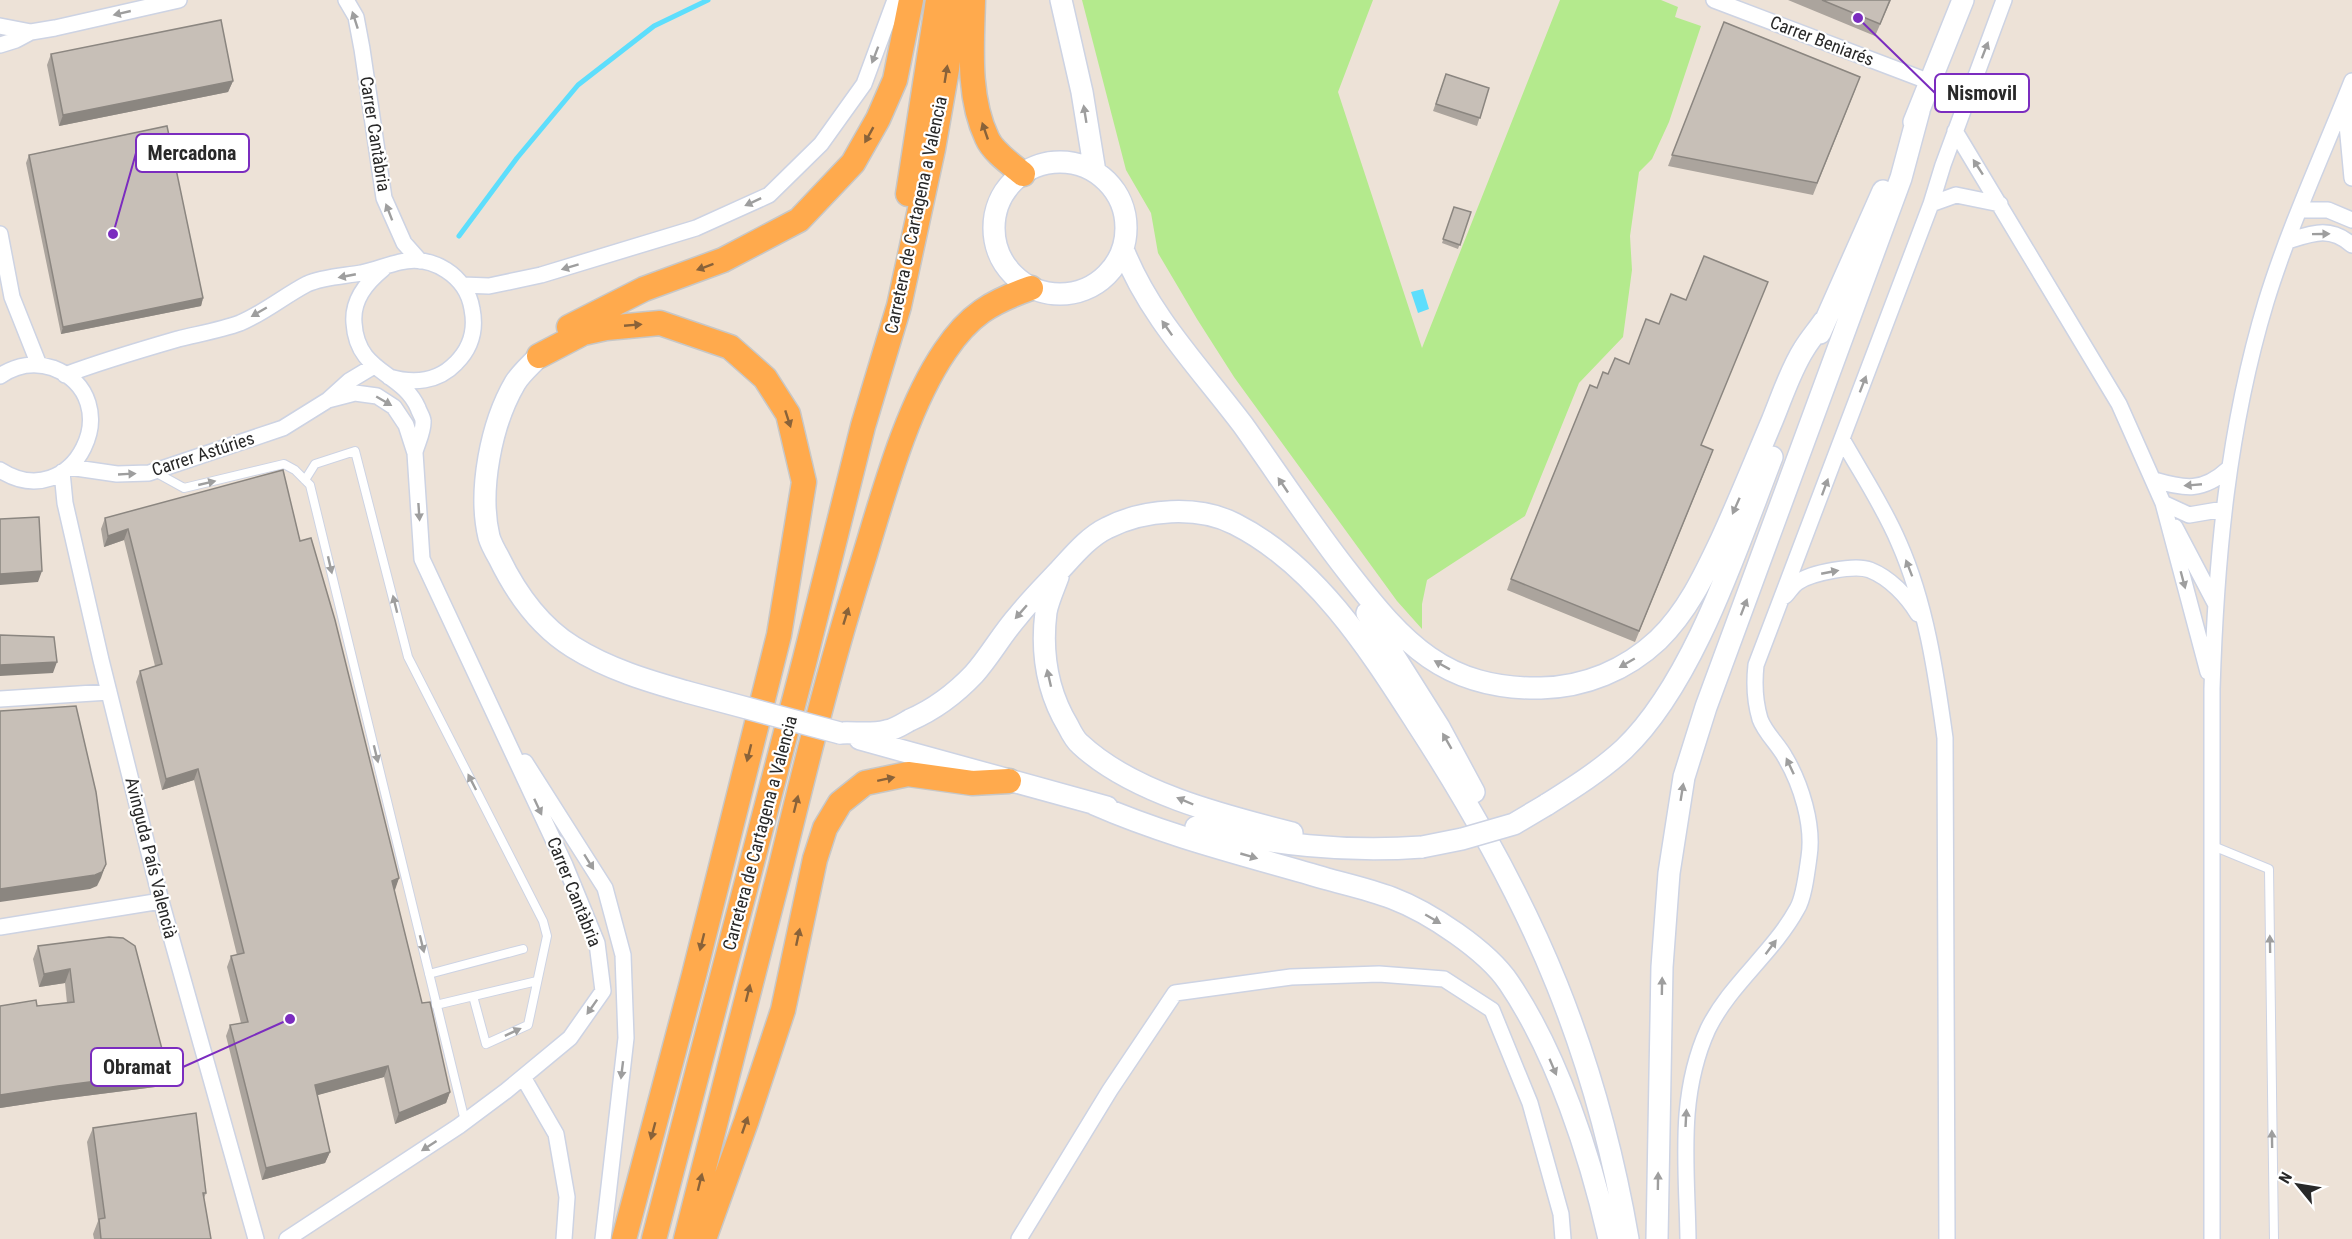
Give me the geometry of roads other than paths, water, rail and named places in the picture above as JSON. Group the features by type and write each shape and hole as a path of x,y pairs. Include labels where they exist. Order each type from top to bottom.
{"highway":[{"path":"539,356 569,327 644,289 723,260 799,220 853,163 878,118 895,80 911,0"},
{"name":"Carretera de Cartagena a Valencia","path":"863,426 913,164 938,0"},
{"name":"Carretera de Cartagena a Valencia","path":"654,1239 802,671 863,426 899,306 918,222 947,69 955,0"},
{"path":"973,0 971,54 975,100 987,139 1006,160 1023,174"},
{"path":"686,1239 834,654 894,462 933,370 945,350 967,323 988,306 1031,288"},
{"path":"539,356 583,333 606,328 660,323 730,347 765,378 788,414 804,482 778,635 694,975 624,1239"},
{"path":"704,1239 783,1010 815,859 825,828 840,803 865,783 908,774 972,783 1009,781"}],"main road":[{"path":"1061,0 1082,92 1095,172"},
{"path":"539,356 516,382 501,413 490,453 484,493 489,538 510,581 537,618 572,646 604,664 687,692 1094,804 1248,838 1376,850 1422,847 1462,839 1514,824 1595,774 1625,748 1650,720 1670,690 1720,590 1824,321 1919,111 1963,0"},
{"path":"1657,1239 1662,967 1669,873 1684,777 1706,707 1901,178 1919,111"},
{"path":"1059,162 1080,165 1095,172 1112,186 1122,205 1126,227 1123,249 1109,273 1086,289 1059,295 1031,288 1018,280 1007,268 997,248 994,232 995,215 1003,194 1023,174 1042,164 1059,162"},
{"path":"1123,249 1142,292 1243,426 1316,532 1439,727 1468,778 1494,852"},
{"path":"1316,532 1383,618 1408,643 1437,663 1472,680 1502,687 1566,688 1596,679 1631,662 1658,640 1678,617 1702,582 1791,374 1804,349 1824,321"},
{"path":"840,733 886,731 930,712 974,674 1018,616 1080,549 1105,528 1134,518 1168,512 1205,514 1234,523 1270,546 1306,577 1351,628 1386,675 1436,753 1494,852 1556,983 1590,1075 1616,1172 1628,1239"},
{"path":"1061,569 1047,610 1044,659 1055,704 1079,744 1121,774 1201,808 1319,839 1341,848"},
{"path":"1094,804 1130,820 1394,898 1470,943 1508,981 1544,1046 1569,1104 1598,1189 1609,1239"}],"street":[{"path":"0,45 31,32 179,0"},
{"name":"Carrer Cantàbria","path":"346,0 356,16 384,198 404,243 420,261"},
{"path":"462,285 489,286 541,275 696,228 769,195 822,144 864,84 895,0"},
{"name":"Carrer Beniarés","path":"1714,0 1930,82"},
{"path":"1688,1239 1685,1114 1693,1070 1709,1028 1727,999 1769,951 1799,908 1810,853 1806,804 1786,757 1761,721 1754,682 1756,666 1931,204 1955,131 2004,0"},
{"path":"0,26 31,32"},
{"path":"2212,1239 2212,689 2215,603 2228,468 2246,376 2266,301 2352,81"},
{"path":"2344,100 2352,178"},
{"path":"1955,131 2119,404 2163,503 2215,603"},
{"path":"1931,204 1956,195 2000,204"},
{"path":"2300,210 2328,210 2352,220"},
{"path":"2288,241 2319,232 2341,235 2352,245"},
{"path":"0,234 12,297 39,365"},
{"path":"65,375 113,357 240,322 310,283 383,269 401,262 420,261 436,264 451,273 462,285 471,301 474,320 472,339 463,356 450,369 433,378 415,381 389,376"},
{"path":"383,269 369,281 358,297 354,315 355,334 362,352 374,366 414,398 423,421 415,453"},
{"path":"0,483 46,478 66,470 85,448 91,421 83,394 77,385 65,375 52,368 39,365 22,366 2,373"},
{"path":"328,400 349,381 374,366"},
{"path":"328,400 355,393 377,396 394,407 406,425 415,453"},
{"name":"Carrer Astúries","path":"66,470 117,474 153,471 283,428 328,400"},
{"path":"1842,439 1899,542 1913,578 1936,673 1945,738 1947,1239"},
{"name":"Carrer Cantàbria","path":"287,1239 465,1122 523,1077 570,1038 603,991 597,944 565,865 422,559 415,453"},
{"path":"2154,480 2192,487 2214,482 2228,468"},
{"path":"0,470 14,477 29,480"},
{"name":"Avinguda País Valencià","path":"66,470 65,503 109,692 161,901 256,1239"},
{"path":"2163,503 2189,515 2224,508"},
{"path":"2163,503 2212,689"},
{"path":"1781,600 1798,582 1826,572 1869,569 1893,584 1910,600 1924,624"},
{"path":"0,699 109,692"},
{"path":"490,706 605,888 623,956 626,1038 603,1239"},
{"path":"0,927 161,901"},
{"path":"1019,1239 1110,1090 1174,993 1291,977 1379,974 1444,979 1492,1010 1530,1103 1561,1214 1563,1239"},
{"path":"523,1077 556,1134 567,1197 564,1239"}],"lane":[{"path":"305,480 315,464 356,451 408,657 543,921 547,936 528,1025 486,1044 473,996"},
{"path":"153,471 184,488 284,464 295,470 310,485 465,1122"},
{"path":"2213,846 2269,869 2274,1239"},
{"path":"429,974 523,950"},
{"path":"436,1005 537,981"}],"water":[{"path":"1423,289 1429,309 1418,313 1411,292"}],"waterway":[{"path":"459,236 517,158 578,85 654,26 708,0"}],"place":[{"name":"Nismovil","path":"1858,18"},
{"name":"Mercadona","path":"113,234"},
{"name":"Obramat","path":"290,1019"}]}
